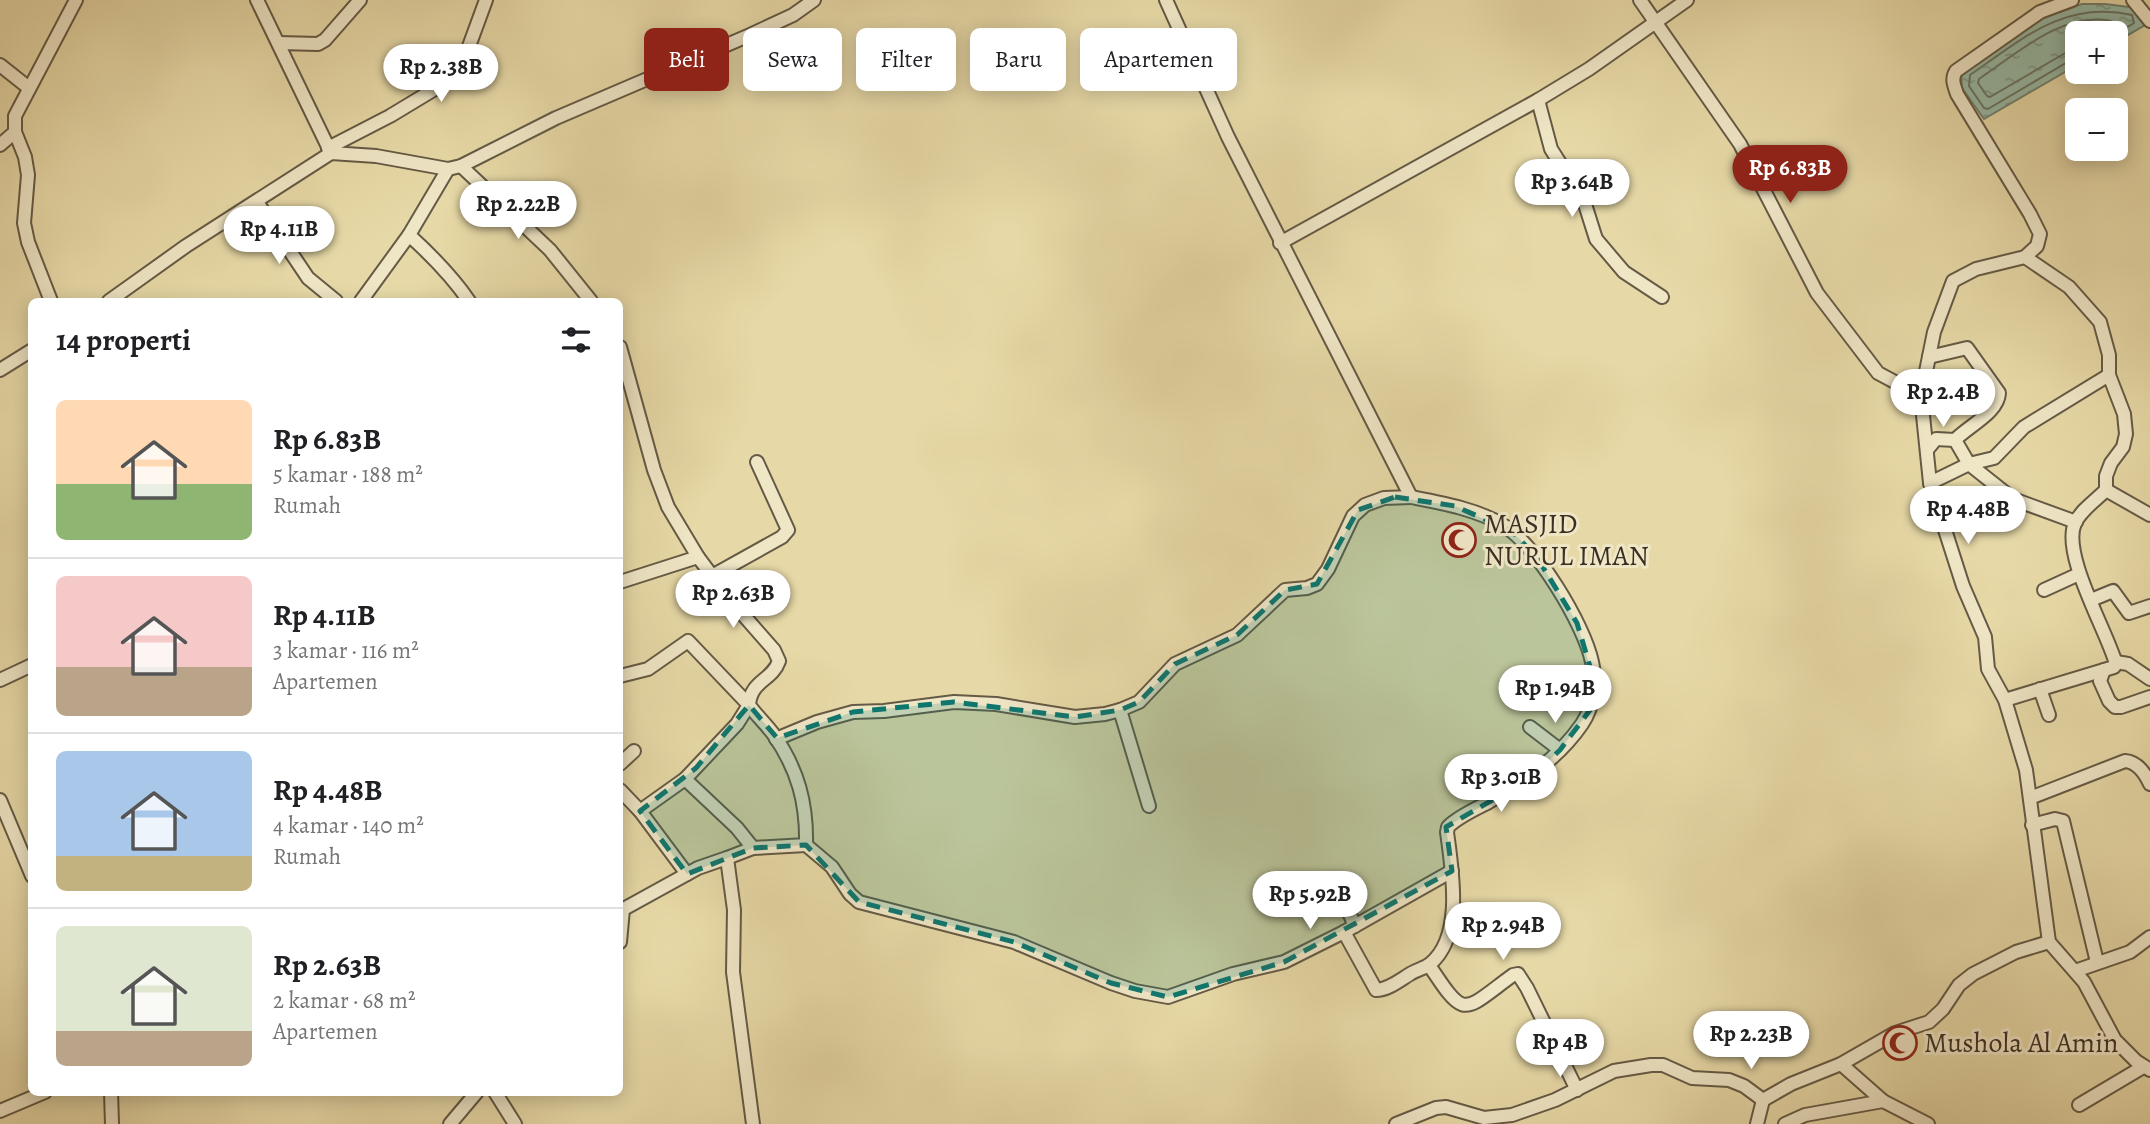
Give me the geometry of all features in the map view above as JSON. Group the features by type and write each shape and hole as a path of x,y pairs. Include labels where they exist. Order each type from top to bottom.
{"street":[{"path":"50,298 28,242 24,223 28,175 25,157 15,132 15,116 76,0"},
{"path":"257,0 330,150"},
{"path":"279,43 318,44 326,40 360,0"},
{"path":"113,298 330,150 448,81 464,60 486,0"},
{"path":"330,150 448,169 461,166 555,118 793,15 814,0"},
{"path":"1166,0 1280,243 1411,497"},
{"path":"1640,0 1740,145 1817,293 1878,373 1921,396"},
{"path":"1280,243 1590,69 1687,0"},
{"path":"2032,0 2040,12"},
{"path":"2072,0 2040,12 1956,71 1952,79 1956,94 2039,229 2040,239 2037,246 2025,257 1976,269 1953,281 1938,314 1921,396 1930,483 1963,586 1985,637 1987,669 2005,699 2026,771 2049,942 2084,982 2115,1040 2147,1069 2079,1105"},
{"path":"2133,0 2150,21"},
{"path":"0,65 29,88"},
{"path":"1538,100 1551,149 1584,201 1595,239 1624,272 1662,297"},
{"path":"0,145 15,132"},
{"path":"461,166 550,250 589,298"},
{"path":"363,298 409,235 448,169"},
{"path":"257,202 308,278 333,298"},
{"path":"409,235 433,257 467,298"},
{"path":"2005,699 2114,667 2116,662 2079,573 2072,536 2076,522 2106,491 2106,476 2111,463 2123,447 2126,434 2124,414 2109,375 2109,355 2100,322 2069,287 2025,257"},
{"path":"1927,450 1936,439 1955,440 1998,402 1999,393 1967,348 1929,357"},
{"path":"0,370 28,352"},
{"path":"623,358 661,491 698,557 778,655 778,665 754,688 749,705 737,724 685,779 640,811"},
{"path":"1930,483 1969,464 1994,458 2024,427 2109,375"},
{"path":"1955,440 1969,464 2013,499 2076,522"},
{"path":"712,576 782,537 788,530 757,462"},
{"path":"2106,491 2150,515"},
{"path":"776,739 817,722 853,712 895,710 954,702 996,704 1075,717 1120,710 1139,702 1175,664 1237,635 1285,590 1317,584 1328,569 1353,516 1365,505 1384,498 1411,497 1455,506 1502,524 1528,547 1552,579 1588,648 1594,680 1590,710 1583,723 1560,750 1530,778 1451,824 1447,832 1452,871 1449,938 1429,965 1386,988 1376,990 1349,929 1342,897"},
{"path":"623,581 698,557"},
{"path":"2044,590 2079,573"},
{"path":"2091,600 2113,591 2129,613 2150,606"},
{"path":"623,675 648,669 688,641 749,705 776,739 796,775 802,796 806,814 806,845"},
{"path":"2116,662 2128,664 2150,679"},
{"path":"0,680 28,667"},
{"path":"2104,670 2100,681 2109,701 2115,706 2122,707 2150,697"},
{"path":"2040,689 2049,715"},
{"path":"1120,710 1149,806"},
{"path":"1530,727 1560,750"},
{"path":"623,761 634,751"},
{"path":"2030,797 2125,761 2140,768 2150,784"},
{"path":"685,779 737,828 753,848"},
{"path":"623,793 640,811 687,874"},
{"path":"0,800 28,866"},
{"path":"2032,825 2055,819 2063,821 2097,962"},
{"path":"623,909 687,874 753,848 806,845 832,867 850,894 859,902 1014,942 1111,983 1168,997 1233,974 1284,962 1452,871"},
{"path":"727,858 734,910 733,972 750,1123"},
{"path":"2075,971 2130,952 2150,937"},
{"path":"1759,1122 1763,1100 1791,1084 1840,1064 1895,1033 1929,1022 1943,1009 1959,985 1973,974 2016,952 2049,942"},
{"path":"1429,965 1451,996 1466,1006 1477,1002 1518,974 1577,1090"},
{"path":"1840,1064 1883,1101 1928,1124"},
{"path":"1396,1124 1436,1108 1446,1107 1484,1121 1512,1115 1577,1090 1614,1071 1651,1065 1663,1065 1692,1078 1729,1080 1763,1100"},
{"path":"0,1111 36,1096"},
{"path":"111,1096 112,1124"},
{"path":"450,1124 474,1096"},
{"path":"498,1096 515,1124"},
{"path":"1785,1124 1805,1115 1883,1101"}],"highlighted area":[{"path":"1395,497 1455,506 1513,532 1538,559 1577,623 1594,680 1590,710 1560,750 1530,778 1446,827 1452,871 1284,962 1168,997 1111,983 1014,942 859,902 806,845 753,848 687,874 640,811 696,768 749,705 777,738 853,712 954,702 1075,717 1120,710 1139,702 1175,664 1237,635 1285,590 1317,584 1358,510"}],"water":[{"path":"2082,4 2105,4 2137,8 2145,25 2128,35 2128,21 2065,21 2065,72 1984,119 1962,88 1961,73 2043,18"}],"place":[{"name":"MASJID NURUL IMAN","path":"1459,540"},
{"name":"Mushola Al Amin","path":"1900,1043"}]}
